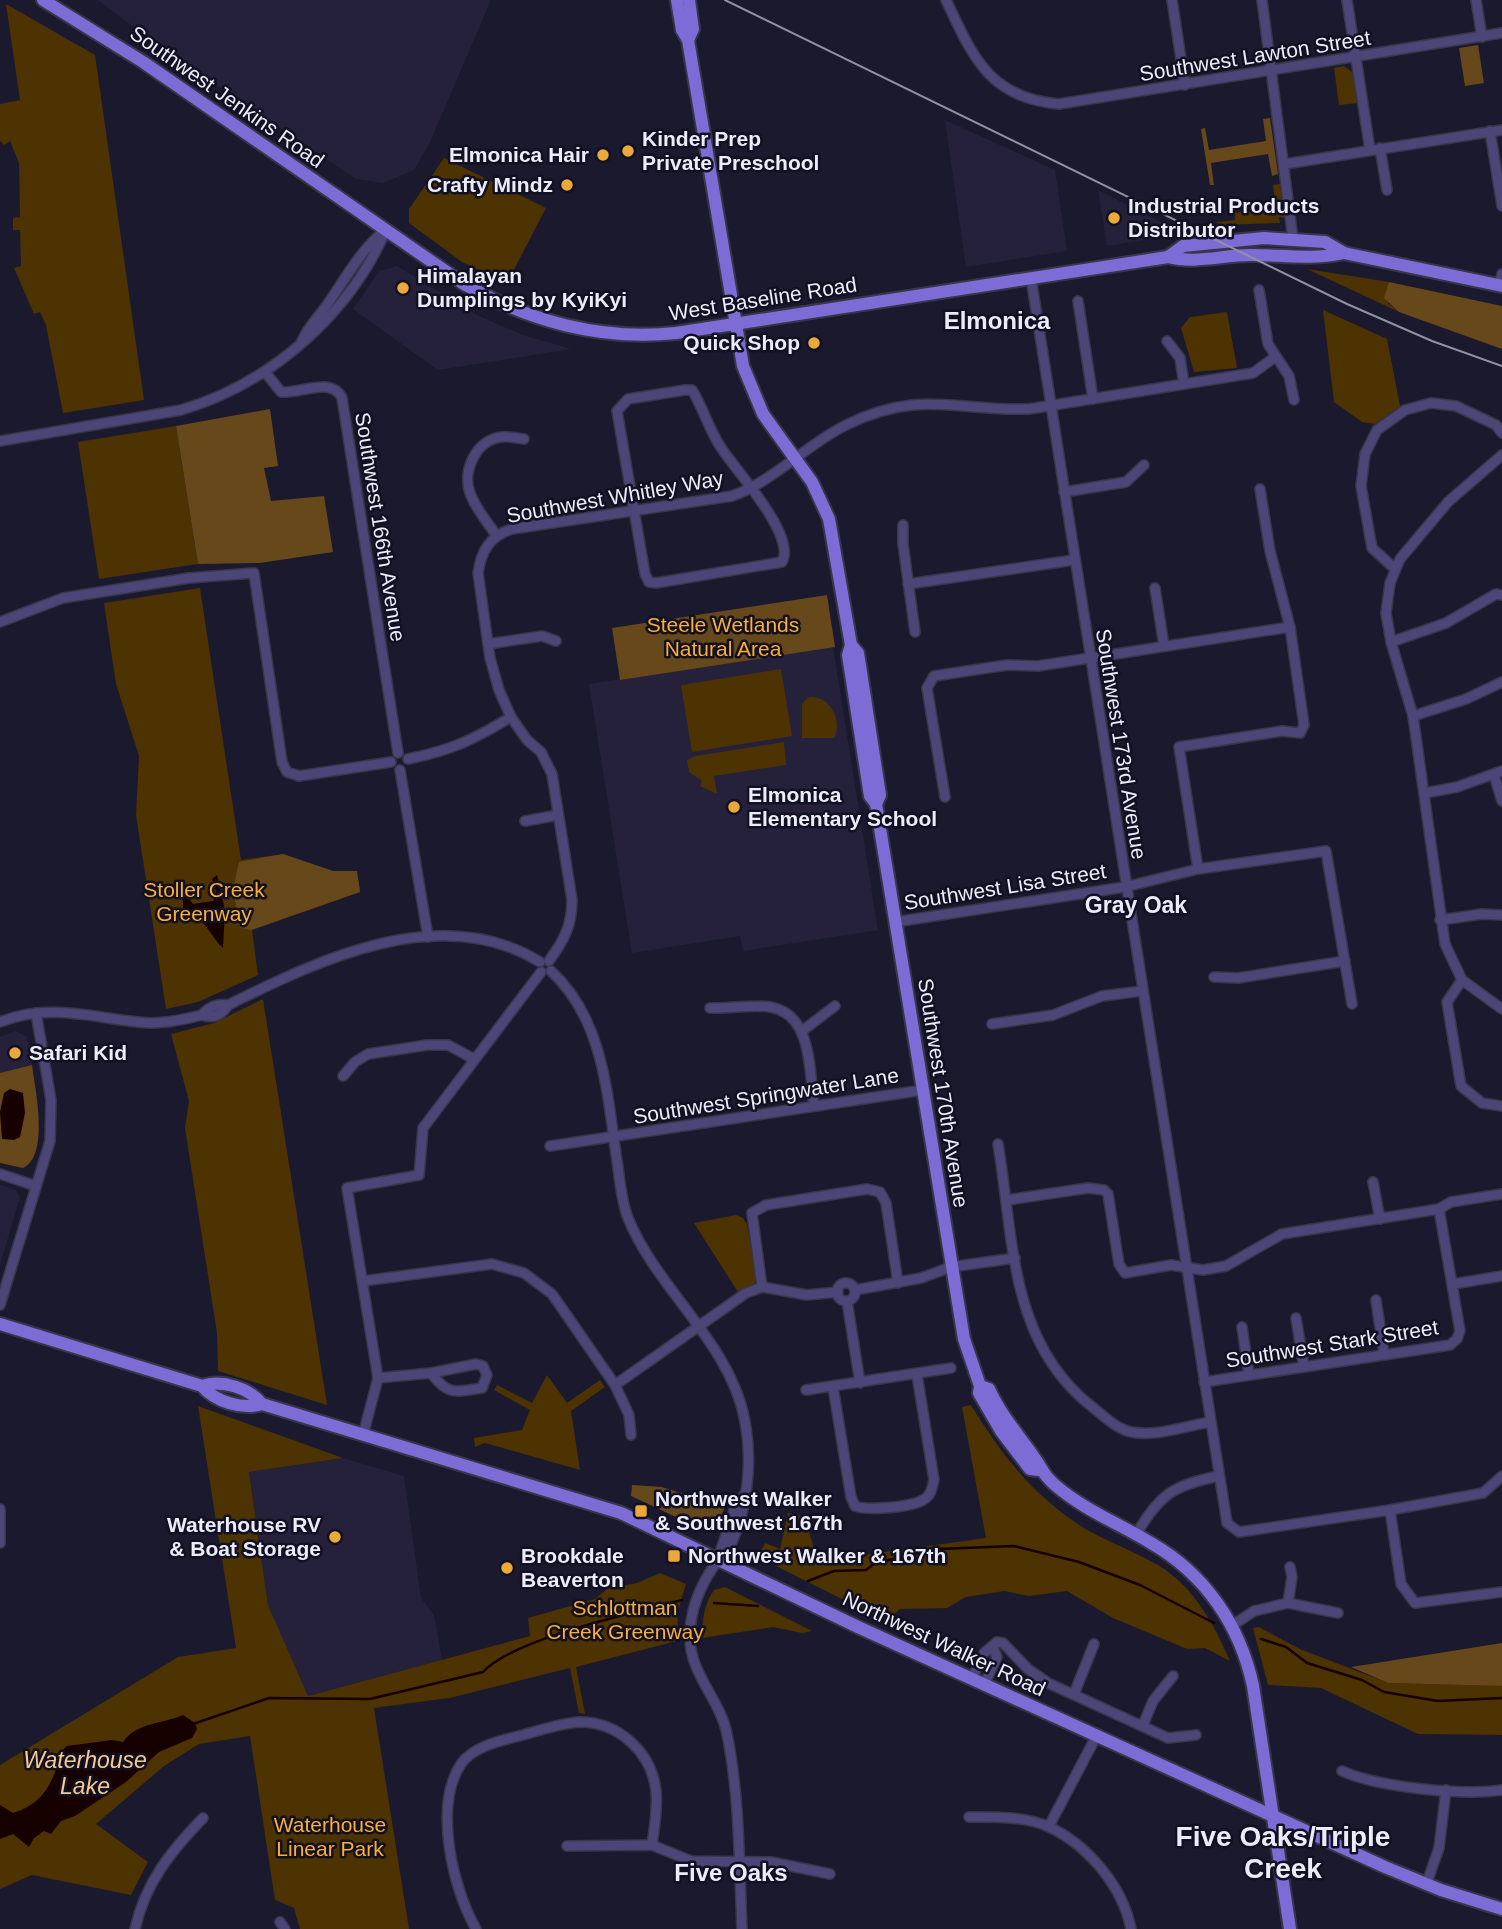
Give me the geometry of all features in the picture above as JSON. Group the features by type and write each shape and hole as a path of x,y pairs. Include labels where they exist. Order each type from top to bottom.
{"main road":[{"name":"Southwest Jenkins Road","path":"43,0 143,62 386,230"},
{"name":"Southwest 170th Avenue","path":"677,0 682,30 688,40 736,324 750,386 771,426 816,490 833,531 851,645 848,655 870,796 876,804 964,1339 981,1386 979,1393 1008,1442 1030,1469 1039,1470 1082,1506 1136,1535 1178,1562 1199,1581 1233,1625 1252,1678 1290,1929"},
{"name":"Southwest 170th Avenue","path":"688,40 694,29 689,0"},
{"name":"West Baseline Road","path":"386,230 477,291 516,310 560,325 610,333 652,334 736,324 1168,257 1186,262 1247,255 1323,258 1344,253"},
{"name":"West Baseline Road","path":"1168,257 1183,246 1195,244 1229,240 1293,239 1325,242 1344,253 1501,282"},
{"name":"Northwest Walker Road","path":"0,1324 202,1386 211,1396 250,1408 262,1404 621,1513 984,1685 1426,1885 1502,1909"}],"street":[{"name":"Southwest Lawton Street","path":"946,0 975,58 988,75 1014,94 1059,104 1274,72 1502,33"},
{"path":"1172,0 1185,85"},
{"path":"1262,0 1274,72 1293,239"},
{"path":"1346,0 1375,149 1387,190"},
{"path":"1476,0 1482,37"},
{"path":"1285,164 1502,130"},
{"path":"1490,131 1502,205"},
{"path":"0,441 181,410 225,394 265,372 302,341 308,327 324,309 369,243 386,230"},
{"name":"Southwest 173rd Avenue","path":"1031,278 1227,1523 1233,1530 1251,1530 1390,1510"},
{"path":"1259,290 1268,344 1289,376 1294,400"},
{"path":"1078,301 1093,399"},
{"path":"1167,341 1180,358 1184,384"},
{"name":"Southwest Whitley Way","path":"497,536 512,530 732,496 751,489 844,426 899,406 936,402 996,409 1051,406 1253,373 1275,357"},
{"name":"Southwest 166th Avenue","path":"265,372 281,392 330,387 337,390 342,398 398,753"},
{"path":"692,390 722,450 751,489 783,541 786,556 778,564 649,582 617,411 628,398 692,390"},
{"path":"1394,568 1373,548 1361,486 1365,454 1377,430 1405,410 1431,403 1456,406 1496,425 1502,433"},
{"path":"363,1435 378,1378 346,1188 419,1175 423,1128 566,937 572,919 552,774 541,752 527,740 511,717 499,690 488,644 478,573 486,545 497,536 471,496 470,465 475,454 487,442 501,437 524,439"},
{"path":"1502,455 1490,462 1448,502 1394,568 1386,599 1391,642 1413,716 1445,944 1462,980 1502,1009"},
{"path":"1064,492 1126,482 1144,465"},
{"path":"1198,869 1179,747 1282,731 1300,733 1304,714 1290,626 1270,551 1260,489"},
{"path":"903,525 915,632"},
{"path":"908,584 1074,559"},
{"path":"0,622 63,598 189,578 197,580 254,573 282,762 287,772 299,776 391,762 398,753 408,759 446,752 471,742 511,717"},
{"path":"1155,588 1164,646"},
{"path":"1391,642 1446,623 1496,594 1502,595"},
{"path":"945,797 927,688 934,676 1007,665 1038,666 1290,626"},
{"path":"488,644 542,636 556,641"},
{"path":"1413,716 1466,699 1502,682"},
{"path":"400,770 406,766 408,759"},
{"path":"391,762 394,768 400,770"},
{"path":"400,770 428,937"},
{"path":"1425,793 1498,773 1502,801"},
{"path":"525,821 558,815"},
{"name":"Southwest Lisa Street","path":"895,922 1125,887 1198,869 1326,851 1345,961"},
{"path":"1440,920 1482,914 1502,915"},
{"path":"0,1022 36,1013 75,1011 156,1023 202,1016 206,1009 221,1003 228,1005 337,954 428,937 480,938 512,947 545,966 573,996 593,1031 626,1216 639,1242 732,1378 741,1404 748,1452 745,1508 730,1545 717,1560 697,1598 690,1640 697,1670 720,1712 727,1734 737,1806 742,1929"},
{"path":"1214,976 1238,978 1345,961 1352,1004"},
{"path":"1462,980 1447,1002 1461,1086 1482,1103 1502,1106"},
{"path":"992,1024 1053,1015 1102,996 1142,990"},
{"path":"802,1031 835,1006"},
{"path":"710,1008 774,1007 789,1014 802,1031 814,1105"},
{"path":"0,1305 50,1141 52,1121 36,1013"},
{"path":"343,1076 355,1062 368,1054 426,1045 449,1045 474,1059"},
{"name":"Southwest Springwater Lane","path":"550,1146 923,1090"},
{"path":"998,1144 1022,1302 1049,1363 1076,1394 1116,1426 1130,1432 1210,1422"},
{"path":"0,1174 36,1186"},
{"path":"1373,1182 1380,1219"},
{"path":"1007,1200 1088,1188 1104,1190 1109,1201 1119,1264 1125,1273 1171,1265 1203,1270 1226,1266 1282,1234 1440,1209 1451,1202 1502,1194"},
{"path":"762,1287 752,1213 766,1205 867,1189 880,1192 886,1203 898,1283"},
{"path":"1440,1209 1453,1284 1502,1276"},
{"path":"855,1290 898,1283 951,1267 1015,1258"},
{"path":"363,1281 492,1264 524,1273 552,1294 615,1385 629,1415 631,1435"},
{"path":"615,1385 746,1293 762,1287 807,1295 838,1292 845,1283 852,1285 855,1290 853,1297 847,1301"},
{"name":"Southwest Stark Street","path":"1204,1382 1450,1345 1457,1339 1460,1331 1453,1284"},
{"path":"838,1292 841,1299 847,1301"},
{"path":"1376,1300 1384,1354"},
{"path":"847,1301 860,1383"},
{"path":"1296,1318 1304,1367"},
{"path":"1242,1327 1249,1375"},
{"path":"378,1378 431,1373 476,1364 483,1366 487,1375 482,1388 454,1393 442,1388 431,1373"},
{"path":"806,1390 951,1368"},
{"path":"833,1387 851,1497 855,1506 870,1510 924,1500 932,1492 934,1480 917,1375"},
{"path":"1136,1535 1152,1509 1168,1492 1185,1483 1219,1476"},
{"path":"1502,1476 1483,1493 1390,1510 1401,1584 1415,1603 1502,1592"},
{"path":"0,1509 0,1543"},
{"path":"1288,1603 1293,1577 1290,1567"},
{"path":"1233,1625 1254,1611 1288,1603 1338,1613"},
{"path":"972,1678 984,1653 997,1642 1003,1643 1037,1676 1074,1694 1174,1740 1196,1735"},
{"path":"1074,1694 1094,1644"},
{"path":"984,1685 997,1657 993,1647"},
{"path":"1143,1725 1153,1701 1173,1676"},
{"path":"476,1929 458,1889 447,1811 452,1786 462,1763 483,1748 513,1737 571,1723 584,1722 618,1730 630,1741 654,1780 656,1807 652,1845"},
{"path":"1049,1826 1097,1735"},
{"path":"1342,1771 1360,1779 1446,1790 1502,1790"},
{"path":"1426,1885 1439,1848 1446,1790"},
{"path":"969,1817 1009,1818 1049,1826 1079,1847 1105,1872 1121,1899 1131,1929"},
{"path":"135,1929 152,1881 165,1860 203,1818"},
{"path":"567,1846 652,1845 691,1861 771,1862 830,1874"}],"shaded area":[{"path":"98,0 491,0 430,142 414,170 383,183 356,179 161,48"},
{"path":"945,120 1055,170 1067,251 966,267"},
{"path":"1098,190 1184,234 1107,246"},
{"path":"397,266 479,316 523,335 571,349 438,370 353,309 379,271"},
{"name":"Elmonica Elementary School","path":"833,647 878,930 743,951 740,936 632,953 589,684"},
{"name":"Safari Kid","path":"15,1031 27,1037 32,1065 0,1073 0,1037"},
{"path":"0,1185 16,1190 20,1197 0,1265"},
{"name":"Waterhouse RV & Boat Storage","path":"343,1458 404,1476 421,1598 434,1615 442,1660 307,1696 268,1605 249,1472"}],"green space":[{"path":"6,4 95,55 144,400 63,413 46,325 40,312 34,314 14,268 21,266 20,230 13,230 13,218 20,217 19,163 10,141 4,145 0,141 0,104 20,100"},
{"path":"1478,45 1484,83 1465,86 1459,48"},
{"path":"1344,66 1353,73 1358,103 1339,105 1334,68"},
{"path":"1270,118 1278,174 1272,176 1268,154 1211,163 1214,185 1210,185 1201,129 1205,128 1209,150 1266,141 1263,119"},
{"path":"444,158 546,208 507,283 462,262 409,223 409,209"},
{"path":"1280,184 1285,218 1279,217 1280,223 1222,225 1215,222 1235,220 1234,213 1276,207 1273,185"},
{"path":"1307,269 1389,282 1388,303 1399,312"},
{"path":"1389,282 1502,306 1502,349 1399,312 1384,298"},
{"path":"1323,310 1387,339 1400,406 1375,424 1362,422 1334,402"},
{"path":"1227,312 1237,368 1194,372 1181,328 1190,317"},
{"path":"270,409 278,466 264,468 271,501 324,496 333,552 260,563 198,564 176,426"},
{"path":"176,426 198,564 99,579 78,442"},
{"name":"Stoller Creek Greenway","path":"200,588 241,860 283,854 333,871 357,871 360,892 252,930 258,975 198,1002 166,1009 136,815 139,756 116,684 104,603"},
{"name":"Steele Wetlands Natural Area","path":"827,595 835,647 620,680 612,628"},
{"path":"781,669 792,736 692,752 681,685"},
{"path":"809,697 823,700 833,711 837,725 834,738 802,738 802,704"},
{"path":"784,742 786,765 714,776 717,794 700,786 702,781 689,772 687,760 695,756"},
{"path":"283,854 333,871 357,871 360,892 251,930 240,928 233,889 239,862"},
{"path":"263,999 327,1405 218,1371 217,1333 185,1128 189,1101 171,1034 214,1023"},
{"path":"32,1065 39,1136 31,1161 23,1168 0,1163 0,1073"},
{"path":"736,1215 743,1218 747,1224 756,1279 754,1284 738,1292 694,1223"},
{"path":"547,1375 567,1403 600,1380 605,1387 571,1411 580,1470 485,1443 475,1447 474,1438 522,1430 530,1410 494,1390 497,1385 532,1403"},
{"path":"971,1405 1015,1468 1056,1508 1092,1533 1158,1565 1182,1584 1202,1607 1230,1661 1205,1648 1187,1649 1113,1618 1067,1591 1029,1596 1004,1591 966,1597 947,1608 900,1609 886,1621 758,1557 765,1543 780,1549 788,1513 804,1516 818,1561 986,1538 962,1407"},
{"name":"Waterhouse Linear Park","path":"198,1406 343,1458 249,1472 268,1605 308,1696 530,1636 528,1618 595,1599 607,1589 637,1583 660,1573 686,1584 678,1611 677,1641 576,1667 585,1714 579,1713 570,1668 449,1698 374,1708 409,1929 300,1929 294,1908 275,1900 250,1736 199,1744 164,1766 96,1824 148,1862 131,1895 32,1875 0,1889 0,1765 178,1657 236,1648"},
{"path":"632,1485 662,1487 725,1507 716,1529 708,1532 631,1496"},
{"name":"Schlottman Creek Greenway","path":"725,1587 812,1631 802,1633 773,1627 702,1638 708,1601 714,1590"},
{"path":"1259,1627 1300,1649 1388,1683 1502,1686 1502,1735 1418,1734 1321,1688 1268,1685 1253,1628"},
{"path":"1502,1643 1502,1686 1388,1683 1351,1667"}],"water":[{"path":"217,875 225,910 223,948 196,917 183,919 183,888 187,886 187,896 193,904 213,901 217,895 212,879"},
{"path":"10,1089 23,1093 25,1113 20,1137 14,1140 2,1139 0,1112 4,1093"},
{"name":"Waterhouse Lake","path":"183,1715 195,1723 197,1729 192,1738 159,1752 126,1782 75,1816 61,1821 51,1834 44,1831 34,1838 29,1847 13,1834 0,1839 0,1805 13,1813 36,1801 51,1782 62,1752 67,1746 112,1740 123,1742 143,1727"}],"waterway":[{"path":"808,1581 834,1571 866,1570 875,1563 938,1549 1014,1546 1079,1562 1140,1585 1214,1623"},
{"path":"193,1724 269,1698 370,1699 483,1672 498,1660 547,1638 682,1600"},
{"path":"714,1603 758,1606"},
{"path":"1261,1639 1286,1647 1307,1663 1362,1680 1384,1692 1438,1701 1502,1698"}],"tram line":[{"path":"725,0 1347,304 1432,341 1502,366"}],"place":[{"name":"Kinder Prep Private Preschool","path":"628,151"},
{"name":"Elmonica Hair","path":"603,155"},
{"name":"Crafty Mindz","path":"567,185"},
{"name":"Industrial Products Distributor","path":"1114,218"},
{"name":"Himalayan Dumplings by KyiKyi","path":"403,288"},
{"name":"Quick Shop","path":"814,343"},
{"name":"Elmonica Elementary School","path":"734,807"},
{"name":"Safari Kid","path":"15,1053"},
{"name":"Northwest Walker & Southwest 167th","path":"641,1511"},
{"name":"Waterhouse RV & Boat Storage","path":"335,1537"},
{"name":"Northwest Walker & 167th","path":"674,1556"},
{"name":"Brookdale Beaverton","path":"507,1568"}],"district":[{"name":"Elmonica","path":"997,321"},
{"name":"Gray Oak","path":"1136,905"},
{"name":"Five Oaks/Triple Creek","path":"1283,1852"},
{"name":"Five Oaks","path":"731,1873"}]}
